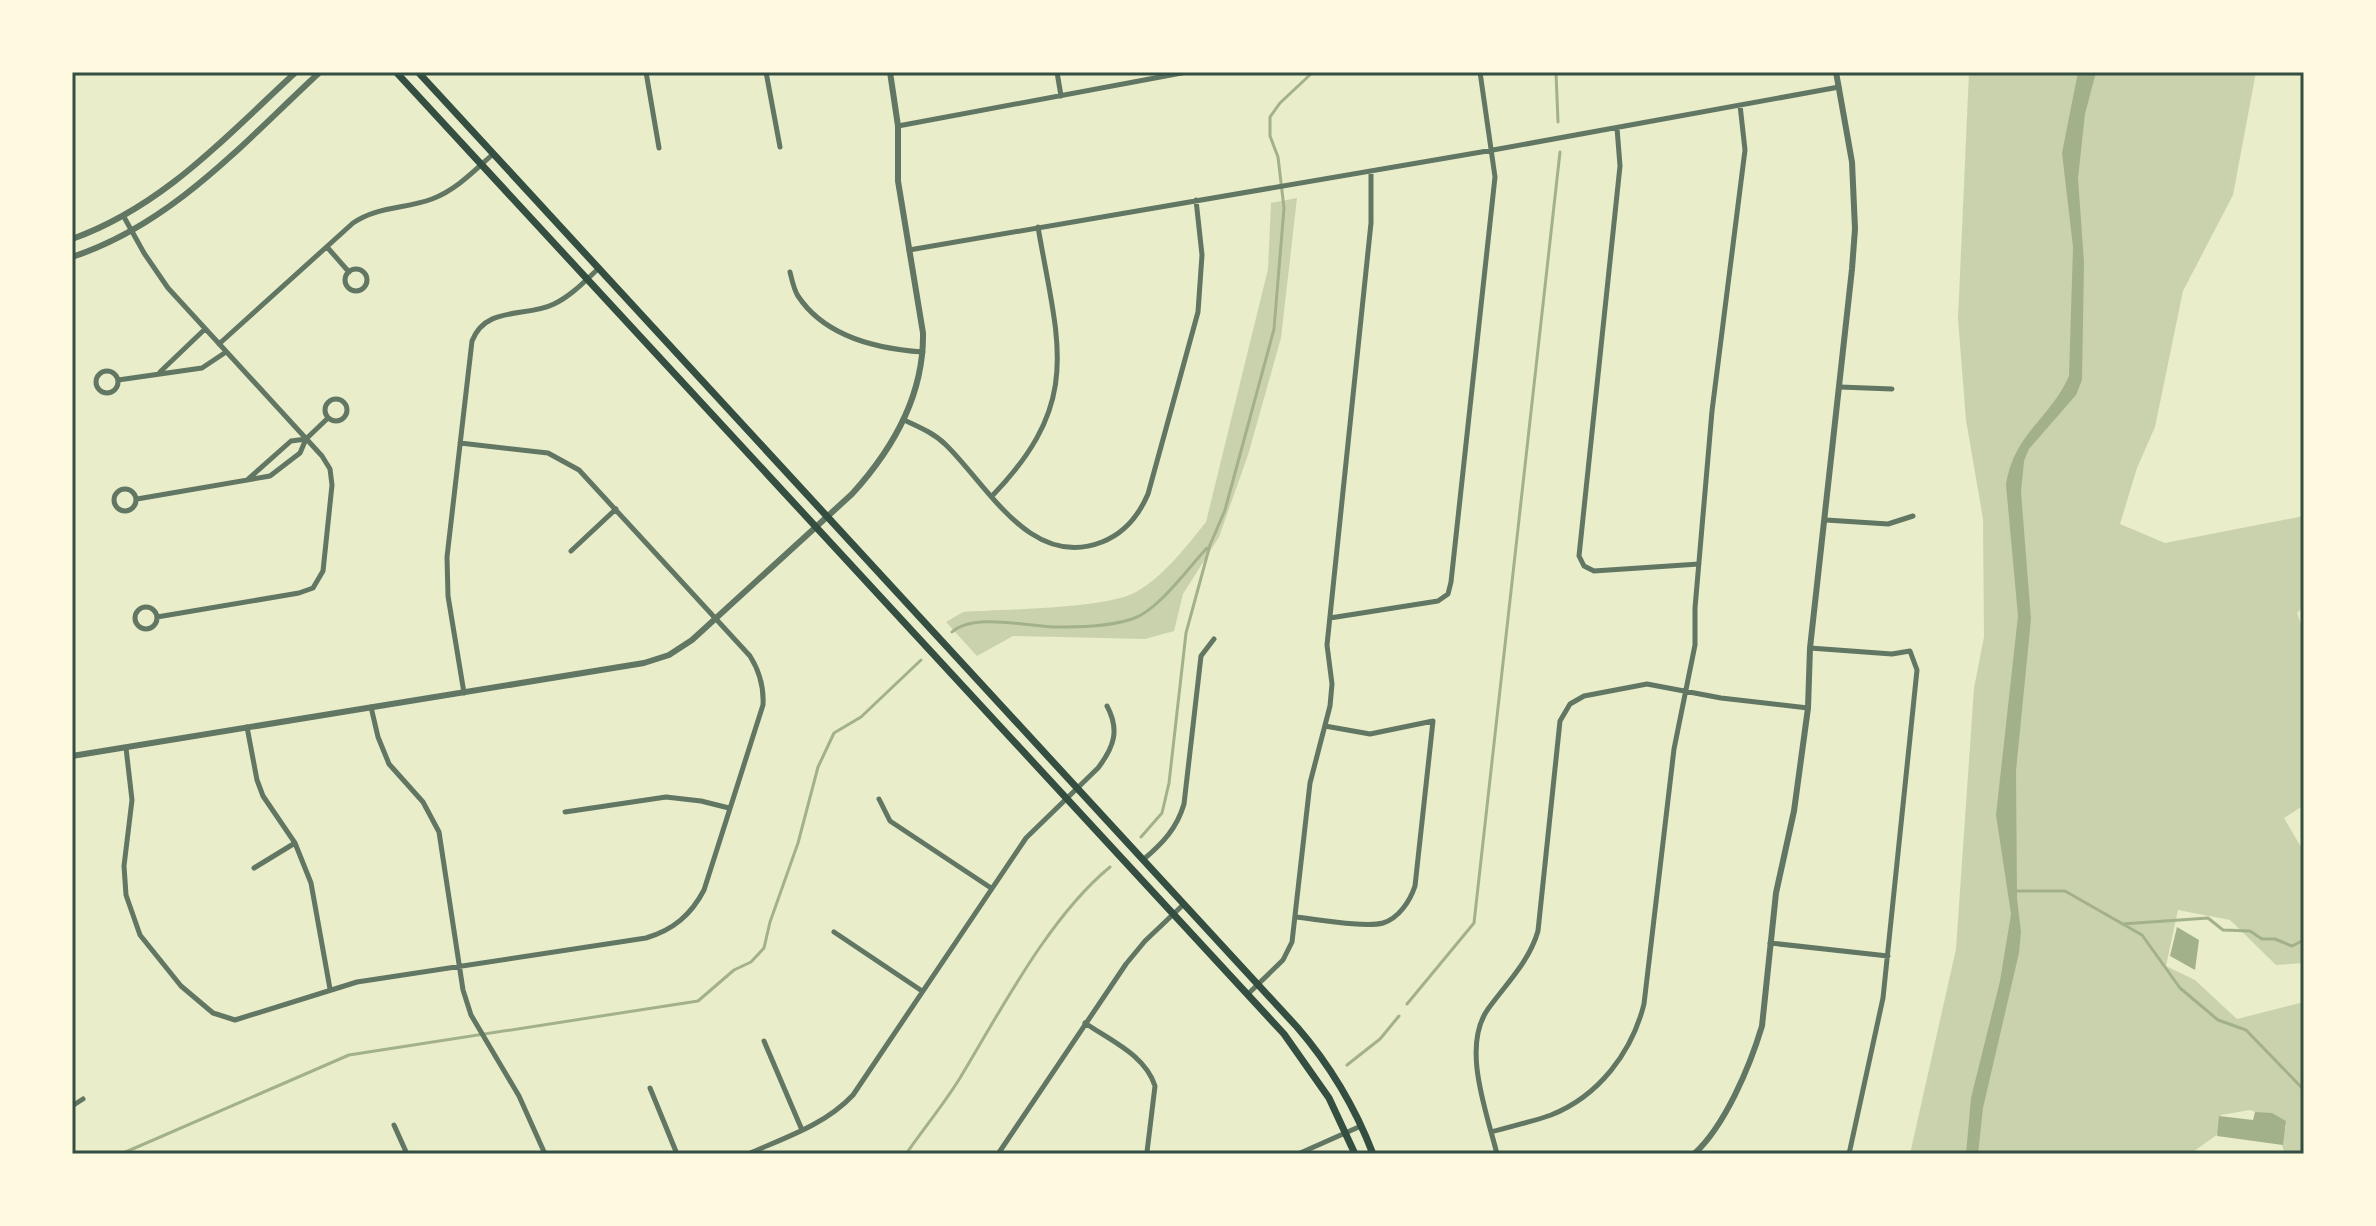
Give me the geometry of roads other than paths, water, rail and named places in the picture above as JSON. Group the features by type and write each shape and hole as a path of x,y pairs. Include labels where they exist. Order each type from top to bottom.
{"main road":[{"path":"396,72 1247,995 1304,1060 1329,1098 1355,1154"},
{"path":"418,72 1259,985 1327,1064 1373,1154"}],"street":[{"path":"72,239 124,217 157,197 296,72"},
{"path":"72,257 132,232 163,213 194,189 320,72"},
{"path":"646,72 659,148"},
{"path":"766,72 780,147"},
{"path":"72,756 657,660 680,649 717,619 870,474 904,420 917,387 923,352 921,315 896,166 898,126 890,72"},
{"path":"1057,72 1061,96"},
{"path":"898,126 1187,72"},
{"path":"1330,618 1438,601 1448,594 1495,177 1480,72"},
{"path":"1694,1154 1735,1093 1762,1026 1776,893 1794,811 1808,708 1810,648 1855,229 1852,162 1836,72"},
{"path":"909,250 1839,87"},
{"path":"1491,1132 1553,1114 1577,1101 1613,1068 1637,1030 1644,1004 1674,749 1695,645 1695,608 1712,411 1745,150 1740,105"},
{"path":"1617,128 1620,166 1579,556 1584,566 1594,571 1699,564"},
{"path":"219,344 353,223 368,214 439,196 455,187 493,154"},
{"path":"1247,995 1283,960 1292,942 1310,783 1330,706 1332,684 1327,645 1371,223 1371,171"},
{"path":"904,420 938,439 1032,536 1070,547 1090,546 1112,538 1139,512 1148,494 1198,312 1202,255 1196,200"},
{"path":"124,217 154,270 327,463 332,477 323,571 316,584 303,592 157,617"},
{"path":"992,496 1035,446 1048,416 1058,378 1056,332 1038,226"},
{"path":"327,247 349,272"},
{"path":"464,693 446,577 471,346 477,331 494,317 552,305 599,268"},
{"path":"357,269 364,272 367,282 364,289 353,291 347,287 345,280 349,272 357,269"},
{"path":"790,272 797,296 830,326 866,344 887,350 923,352"},
{"path":"158,374 205,329"},
{"path":"118,380 202,368 226,352"},
{"path":"104,371 111,371 118,380 114,390 107,393 100,391 95,382 104,371"},
{"path":"1840,387 1892,389"},
{"path":"337,399 344,402 348,409 344,418 337,421 328,418 325,410 327,403 337,399"},
{"path":"137,499 277,473 300,453 306,439 328,418"},
{"path":"247,481 291,441 306,439"},
{"path":"126,748 132,800 124,866 126,895 140,935 157,959 194,999 217,1016 230,1020 245,1019 330,989 646,938 673,927 694,907 704,890 763,705 759,673 750,656 588,479 548,453 460,443"},
{"path":"127,489 137,499 133,509 126,512 117,507 114,500 116,493 127,489"},
{"path":"571,551 616,509"},
{"path":"1826,520 1888,524 1913,516"},
{"path":"143,607 154,610 157,617 156,624 147,630 140,628 135,619 137,611 143,607"},
{"path":"1144,859 1169,836 1184,804 1201,656 1214,639"},
{"path":"1810,648 1892,654 1910,651 1917,670 1883,998 1849,1154"},
{"path":"1497,1154 1475,1062 1478,1030 1485,1013 1528,957 1538,931 1560,721 1570,704 1584,696 1647,684 1721,698 1808,708"},
{"path":"748,1154 830,1116 853,1095 1026,838 1102,763 1114,742 1116,729 1107,706"},
{"path":"371,707 389,764 423,802 439,832 466,1003 519,1096 545,1154"},
{"path":"1295,917 1384,923 1399,913 1415,886 1433,721 1370,734 1324,726"},
{"path":"247,727 263,796 295,843 315,898 330,989"},
{"path":"565,812 666,797 729,808"},
{"path":"879,799 890,821 991,888"},
{"path":"254,868 295,843"},
{"path":"998,1154 1135,952 1184,904"},
{"path":"834,932 922,991"},
{"path":"1770,943 1888,956"},
{"path":"1085,1023 1141,1061 1152,1076 1155,1086 1147,1152"},
{"path":"764,1041 802,1130"},
{"path":"650,1088 677,1154"},
{"path":"72,1106 83,1099"},
{"path":"394,1125 407,1154"},
{"path":"1298,1154 1361,1126"}],"waterway":[{"path":"1141,837 1162,813 1169,783 1186,633 1210,545 1225,510 1274,329 1284,208 1278,157 1270,136 1270,117 1280,103 1313,72"},
{"path":"1558,122 1556,73 1559,72"},
{"path":"1407,1004 1474,923 1560,152"},
{"path":"952,632 961,626 986,622 1053,627 1123,622 1152,607 1207,548"},
{"path":"121,1154 349,1055 698,1001 734,970 751,962 764,948 798,843 818,767 834,733 861,717 921,660"},
{"path":"906,1154 954,1088 1047,938 1088,888 1110,867"},
{"path":"2013,891 2065,891 2142,935 2180,988 2218,1020 2246,1030 2304,1090"},
{"path":"2122,924 2208,918 2223,930 2250,931 2262,939 2275,939 2292,946 2304,940"},
{"path":"1347,1065 1380,1039 1399,1016"}]}
